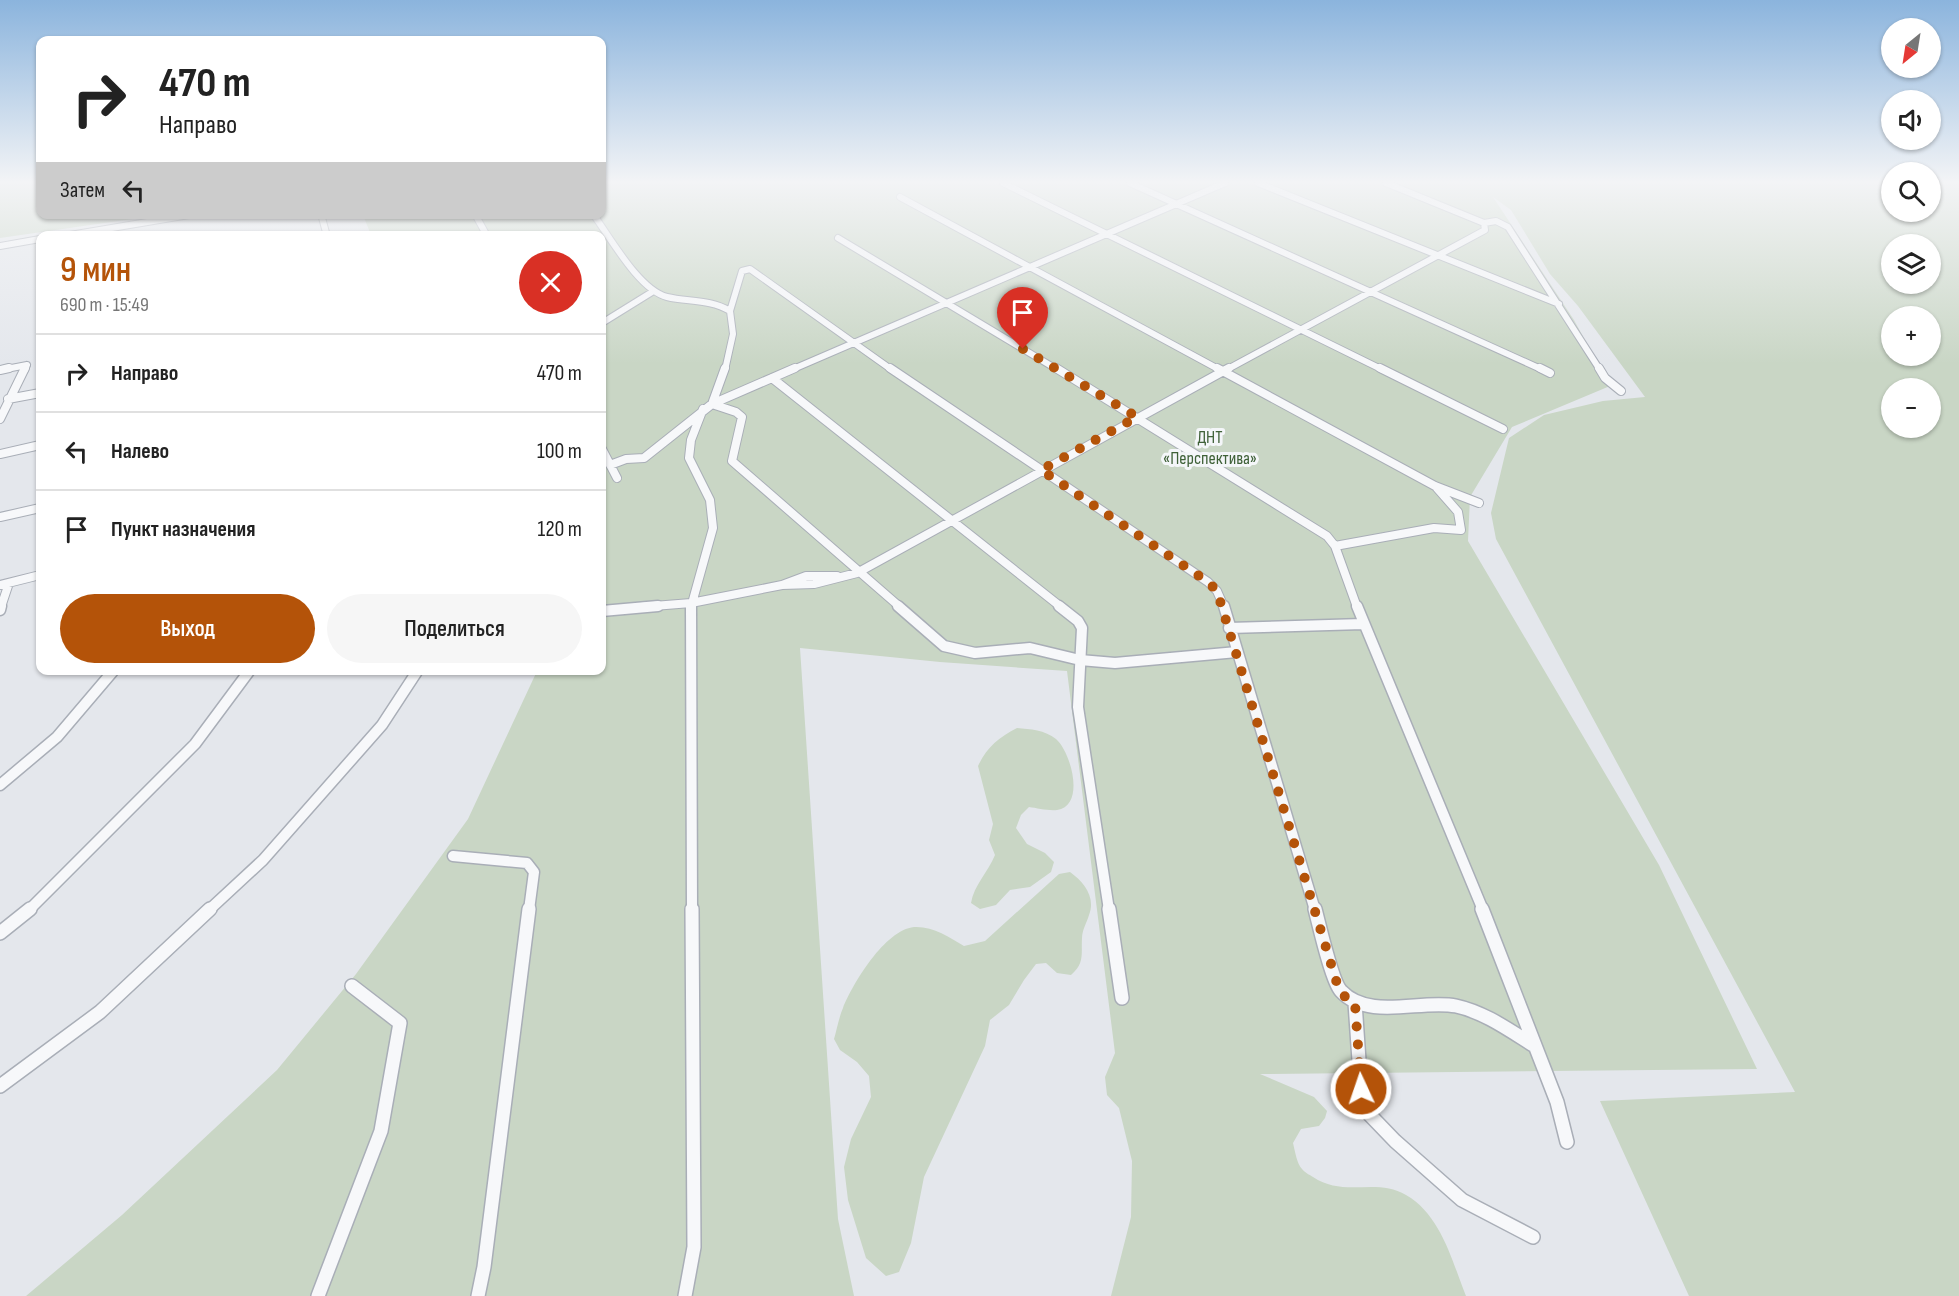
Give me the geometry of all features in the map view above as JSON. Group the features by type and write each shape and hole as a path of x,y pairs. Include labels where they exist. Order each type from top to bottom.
{"street":[{"path":"615,243 652,292 675,300 719,305 730,311"},
{"path":"847,243 1137,417 1327,536 1335,546 1364,624 1507,968 1533,1045 1557,1102 1567,1142"},
{"path":"988,243 1435,486 1479,503"},
{"path":"610,465 644,458 707,407 1087,243"},
{"path":"1124,243 1503,429"},
{"path":"1263,243 1550,373"},
{"path":"1405,243 1560,305"},
{"path":"606,611 691,603 782,585 814,584 857,573 1137,417 1459,243"},
{"path":"1519,243 1605,378 1621,391"},
{"path":"685,1296 694,1246 691,603 708,548 714,518 709,492 689,457 691,442 729,360 733,320 730,311 742,271 750,269 854,344 1208,582 1217,591 1237,652 1339,990 1348,1000 1370,1006 1452,1006 1484,1015 1533,1045"},
{"path":"606,321 652,292"},
{"path":"0,370 27,365 0,419"},
{"path":"772,378 953,519 1078,621 1082,628 1078,707 1122,998"},
{"path":"8,399 36,394"},
{"path":"707,407 736,412 742,417 732,461 857,573 944,646 975,653 1030,648 1080,660 1116,663 1237,652"},
{"path":"0,454 36,446"},
{"path":"606,457 617,478"},
{"path":"1335,546 1434,528 1461,530 1459,512 1435,486"},
{"path":"0,517 36,509"},
{"path":"0,610 5,584 36,576"},
{"path":"1229,628 1364,624"},
{"path":"0,785 57,736 110,675"},
{"path":"0,933 24,914 80,860 195,744 246,675"},
{"path":"0,1086 100,1012 263,860 382,725 415,675"},
{"path":"453,856 527,863 534,872 484,1267 478,1296"},
{"path":"318,1296 381,1131 400,1023 352,986"},
{"path":"1355,1003 1361,1089 1369,1114 1395,1141 1462,1200 1533,1237"}],"green space":[{"name":"ДНТ «Перспектива»","path":"606,243 1524,243 1574,320 1610,386 1512,427 1470,497 1468,541 1659,865 1757,1069 1260,1074 1314,1097 1327,1111 1319,1126 1301,1129 1293,1143 1300,1167 1325,1183 1395,1190 1418,1204 1428,1214 1444,1240 1466,1296 1111,1296 1131,1217 1132,1161 1119,1108 1107,1095 1105,1077 1115,1053 1067,671 940,662 800,648 838,1219 854,1296 26,1296 122,1215 277,1070 356,974 468,819 535,675 606,675"},
{"name":"ДНТ «Перспектива»","path":"1531,243 1881,243 1881,294 1941,294 1941,243 1959,243 1959,1296 1689,1296 1600,1101 1795,1092 1496,539 1491,513 1509,438 1544,415 1603,401 1645,397 1578,306 1550,274"},
{"path":"1017,728 1052,736 1062,746 1071,766 1073,789 1071,799 1066,806 1057,810 1029,807 1021,815 1016,828 1027,844 1045,853 1054,862 1051,872 1030,887 1010,890 996,905 980,909 971,903 978,884 995,855 989,840 993,824 978,766 985,753 994,744"},
{"path":"1070,872 1084,885 1091,902 1082,935 1081,958 1078,966 1071,975 1057,973 1046,963 1036,964 1009,1005 990,1020 985,1046 924,1177 911,1243 899,1272 886,1276 866,1258 848,1200 844,1167 851,1139 871,1097 869,1076 857,1062 840,1050 834,1039 840,1015 848,997 871,959 892,937 903,930 914,927 928,928 964,946 985,941 1059,874"}],"route":[{"path":"1023,349 1137,417 1041,470 1208,582 1217,591 1222,601 1339,990 1348,1000 1355,1003 1361,1089"}]}
